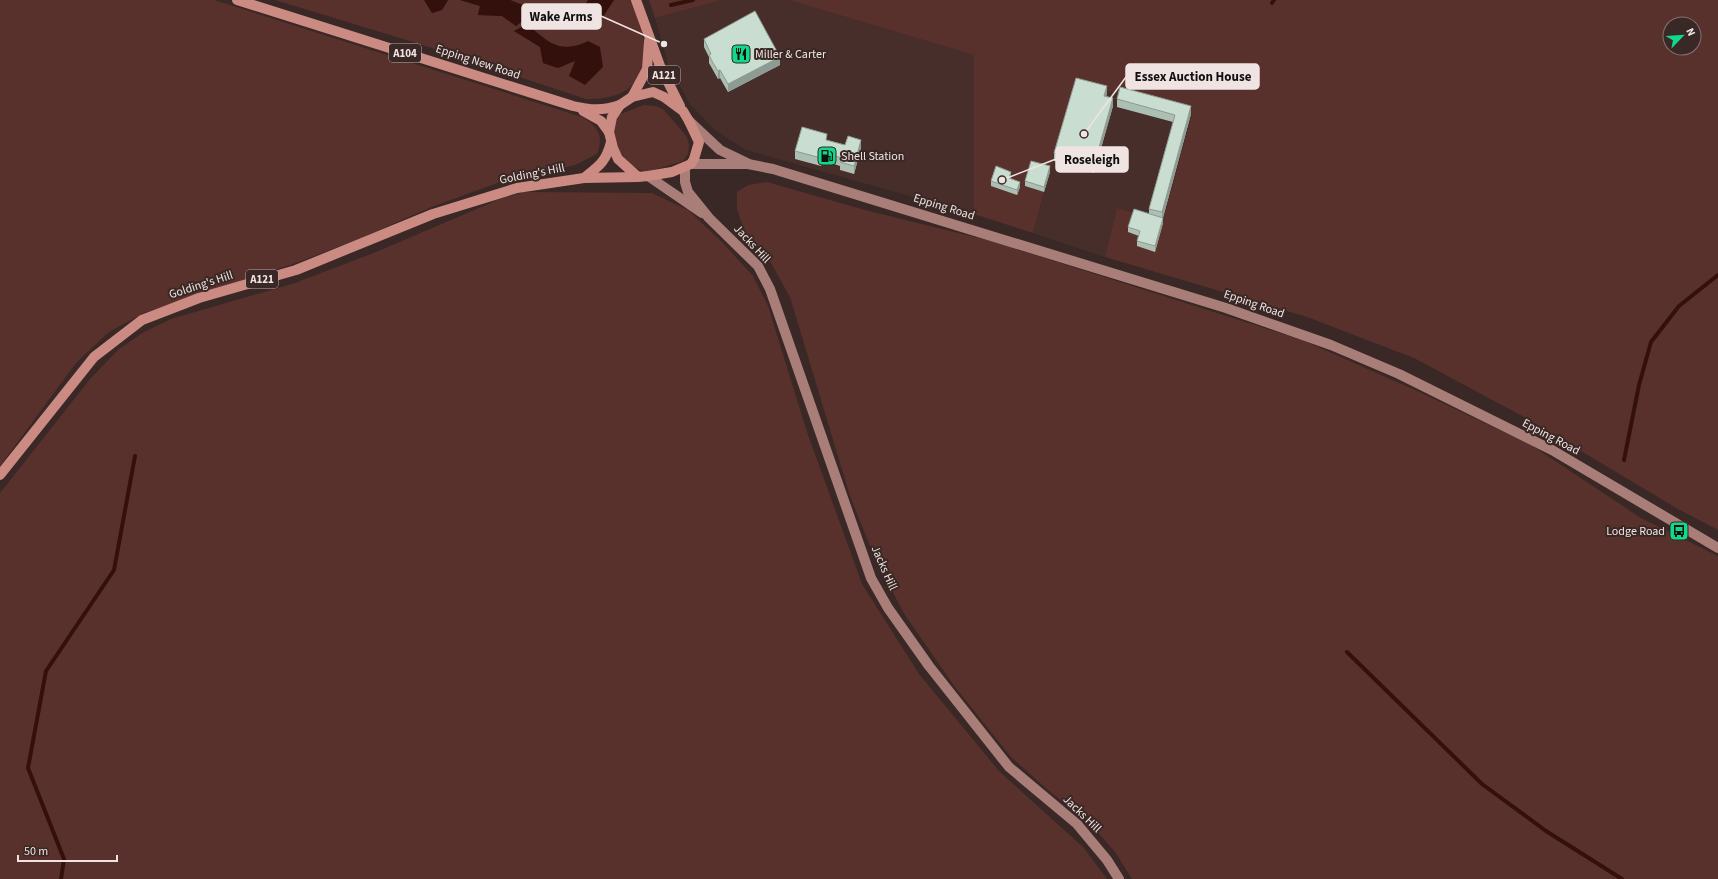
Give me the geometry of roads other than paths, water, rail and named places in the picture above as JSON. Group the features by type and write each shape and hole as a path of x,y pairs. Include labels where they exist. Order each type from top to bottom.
{"main road":[{"name":"Epping New Road","path":"237,0 574,106 590,110 607,110 620,105"},
{"name":"A121","path":"636,0 670,89 682,111"},
{"name":"A121","path":"632,97 647,69 649,37"},
{"path":"643,176 688,165 694,159 699,142 689,121 682,111 664,97 653,92 632,97 620,105 612,117 610,137 618,159 643,176 709,218"},
{"name":"Epping New Road","path":"574,106 602,121 610,137"},
{"name":"Epping Road","path":"689,121 720,150 748,164 840,189 1226,308 1331,345 1399,374 1552,450 1718,548"},
{"name":"Golding's Hill","path":"584,178 602,163 608,155 610,137"},
{"name":"Epping Road","path":"688,165 748,164"},
{"path":"688,165 685,182 688,192 709,218"},
{"name":"Golding's Hill","path":"0,475 94,357 142,320 199,298 296,270 433,214 517,188 584,178 643,176"},
{"name":"Jacks Hill","path":"709,218 758,266 770,289 871,578 888,608 929,666 1008,767 1077,824 1107,860 1119,879"}],"waterway":[{"path":"671,5 693,0"},
{"path":"1624,460 1639,385 1651,342 1679,306 1718,275"},
{"path":"61,879 64,859 28,768 46,671 114,570 135,456"},
{"path":"1347,652 1482,784 1546,831 1622,879"}],"place":[{"name":"Wake Arms","path":"664,44"},
{"name":"Miller & Carter","path":"741,54"},
{"name":"Essex Auction House","path":"1084,134"},
{"name":"Shell Station","path":"827,156"},
{"name":"Roseleigh","path":"1002,180"},
{"name":"Lodge Road","path":"1679,531"}]}
